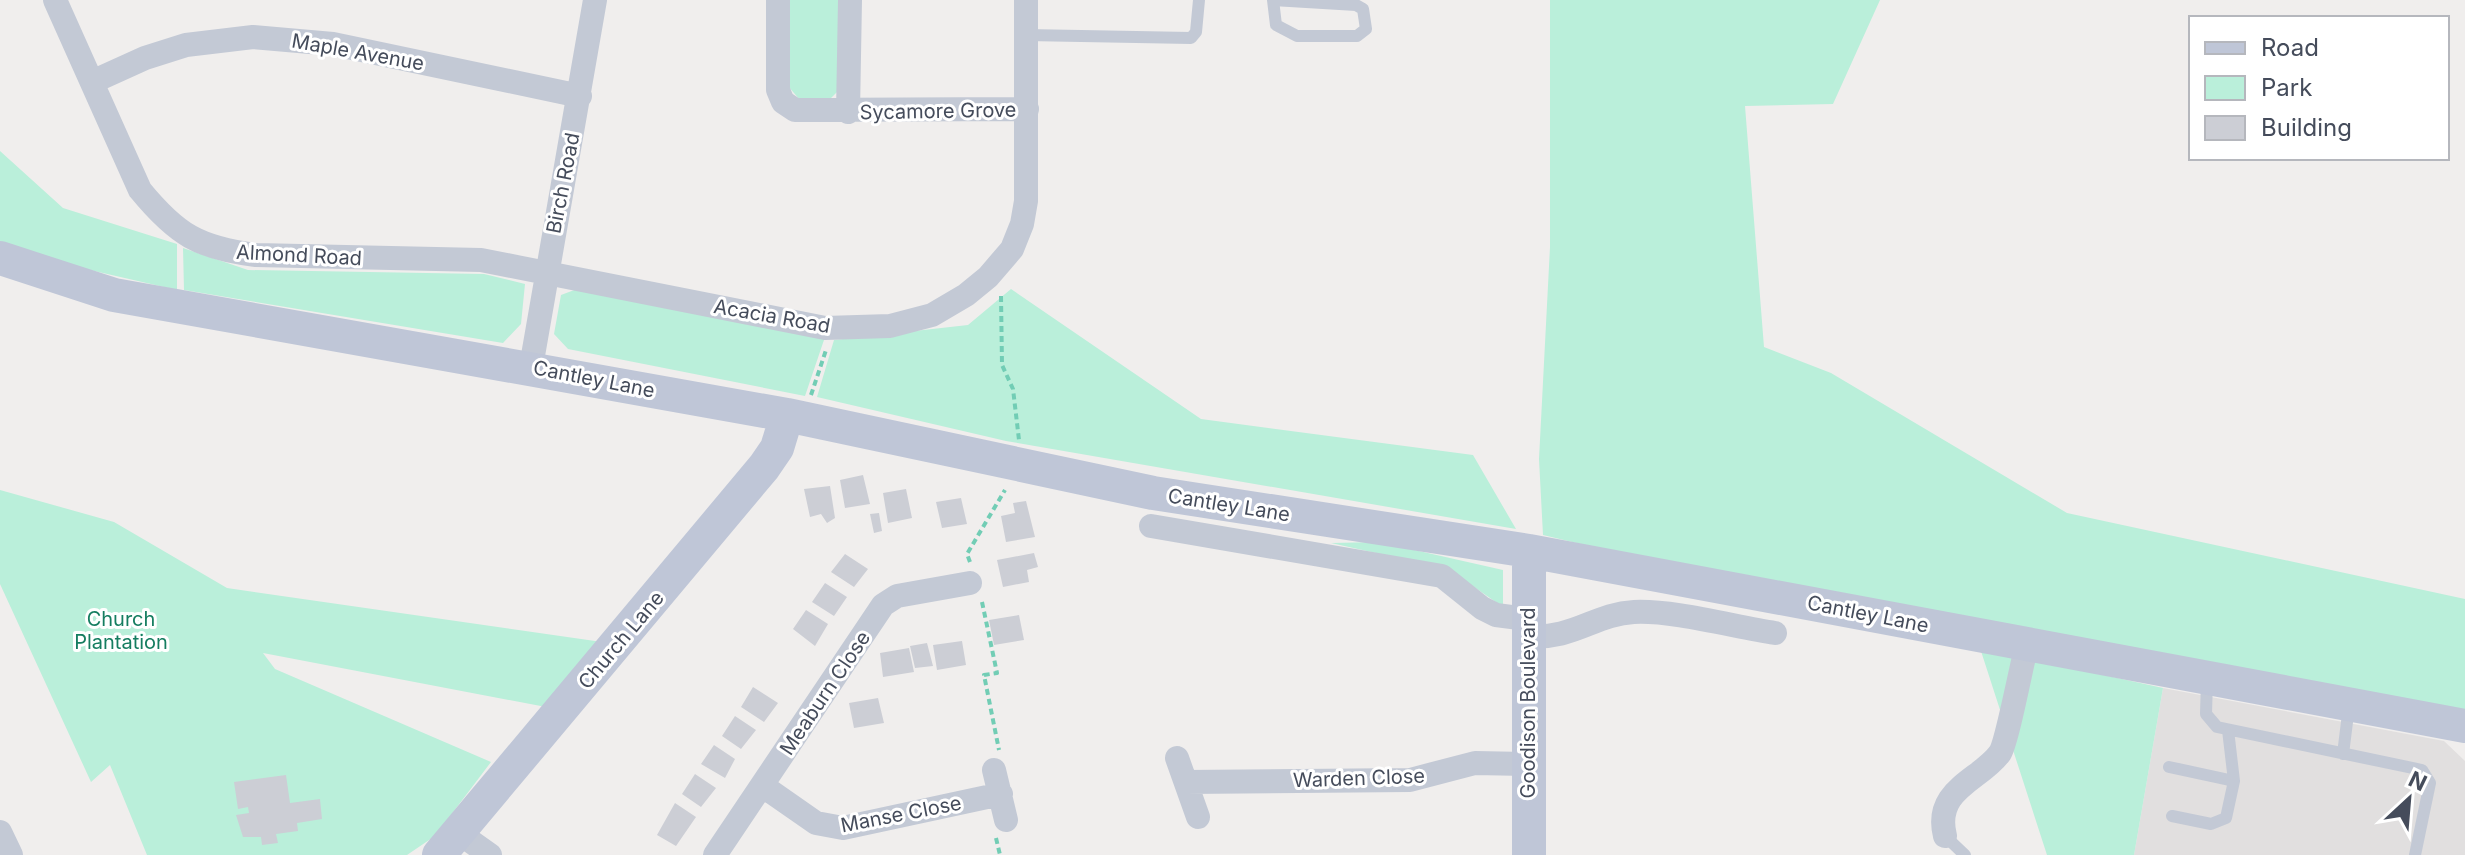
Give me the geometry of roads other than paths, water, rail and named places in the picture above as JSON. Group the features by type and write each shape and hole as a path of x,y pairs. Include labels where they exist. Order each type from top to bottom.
{"main road":[{"name":"Cantley Lane","path":"0,258 114,295 796,416 1153,493 1529,551 2465,726"},
{"name":"Church Lane","path":"449,844 764,467 796,416"},
{"name":"Goodison Boulevard","path":"1529,551 1529,855"}],"street":[{"name":"Almond Road","path":"55,0 140,190 162,217 189,239 220,251 256,255 481,260 545,273"},
{"name":"Birch Road","path":"531,367 595,0"},
{"name":"Sycamore Grove","path":"778,0 778,90 783,102 795,110 1027,109"},
{"name":"Sycamore Grove","path":"848,112 850,0"},
{"name":"Acacia Road","path":"545,273 830,328 890,326 932,315 966,295 998,265 1012,249 1022,224 1027,109 1026,0"},
{"name":"Maple Avenue","path":"92,82 145,58 186,45 253,37 333,44 580,96"},
{"name":"Cantley Lane","path":"1151,526 1442,576 1482,608 1550,638 1634,612 1775,633"},
{"name":"Meaburn Close","path":"715,855 883,605 897,596 974,583"},
{"path":"1945,836 1942,825 1947,805 1958,790 2000,752 2027,644"},
{"path":"1177,758 1198,817"},
{"name":"Warden Close","path":"1186,782 1410,780 1475,763 1529,764"},
{"path":"994,770 1006,820"},
{"name":"Manse Close","path":"763,786 816,823 843,828 1001,794"},
{"path":"449,844 490,855"}],"lane":[{"path":"1026,35 1191,38 1196,32 1199,0"},
{"path":"1273,0 1356,5 1363,9 1366,29 1357,36 1297,36 1276,25 1273,0"},
{"path":"2208,677 2206,714 2217,727 2422,770 2427,774 2430,783 2415,855"},
{"path":"2343,754 2349,704"},
{"path":"2172,816 2220,823 2226,818 2234,781 2228,730"},
{"path":"2169,767 2234,781"},
{"path":"1945,836 1965,855"}],"park label":[{"name":"Church Plantation","path":"121,630"}]}
